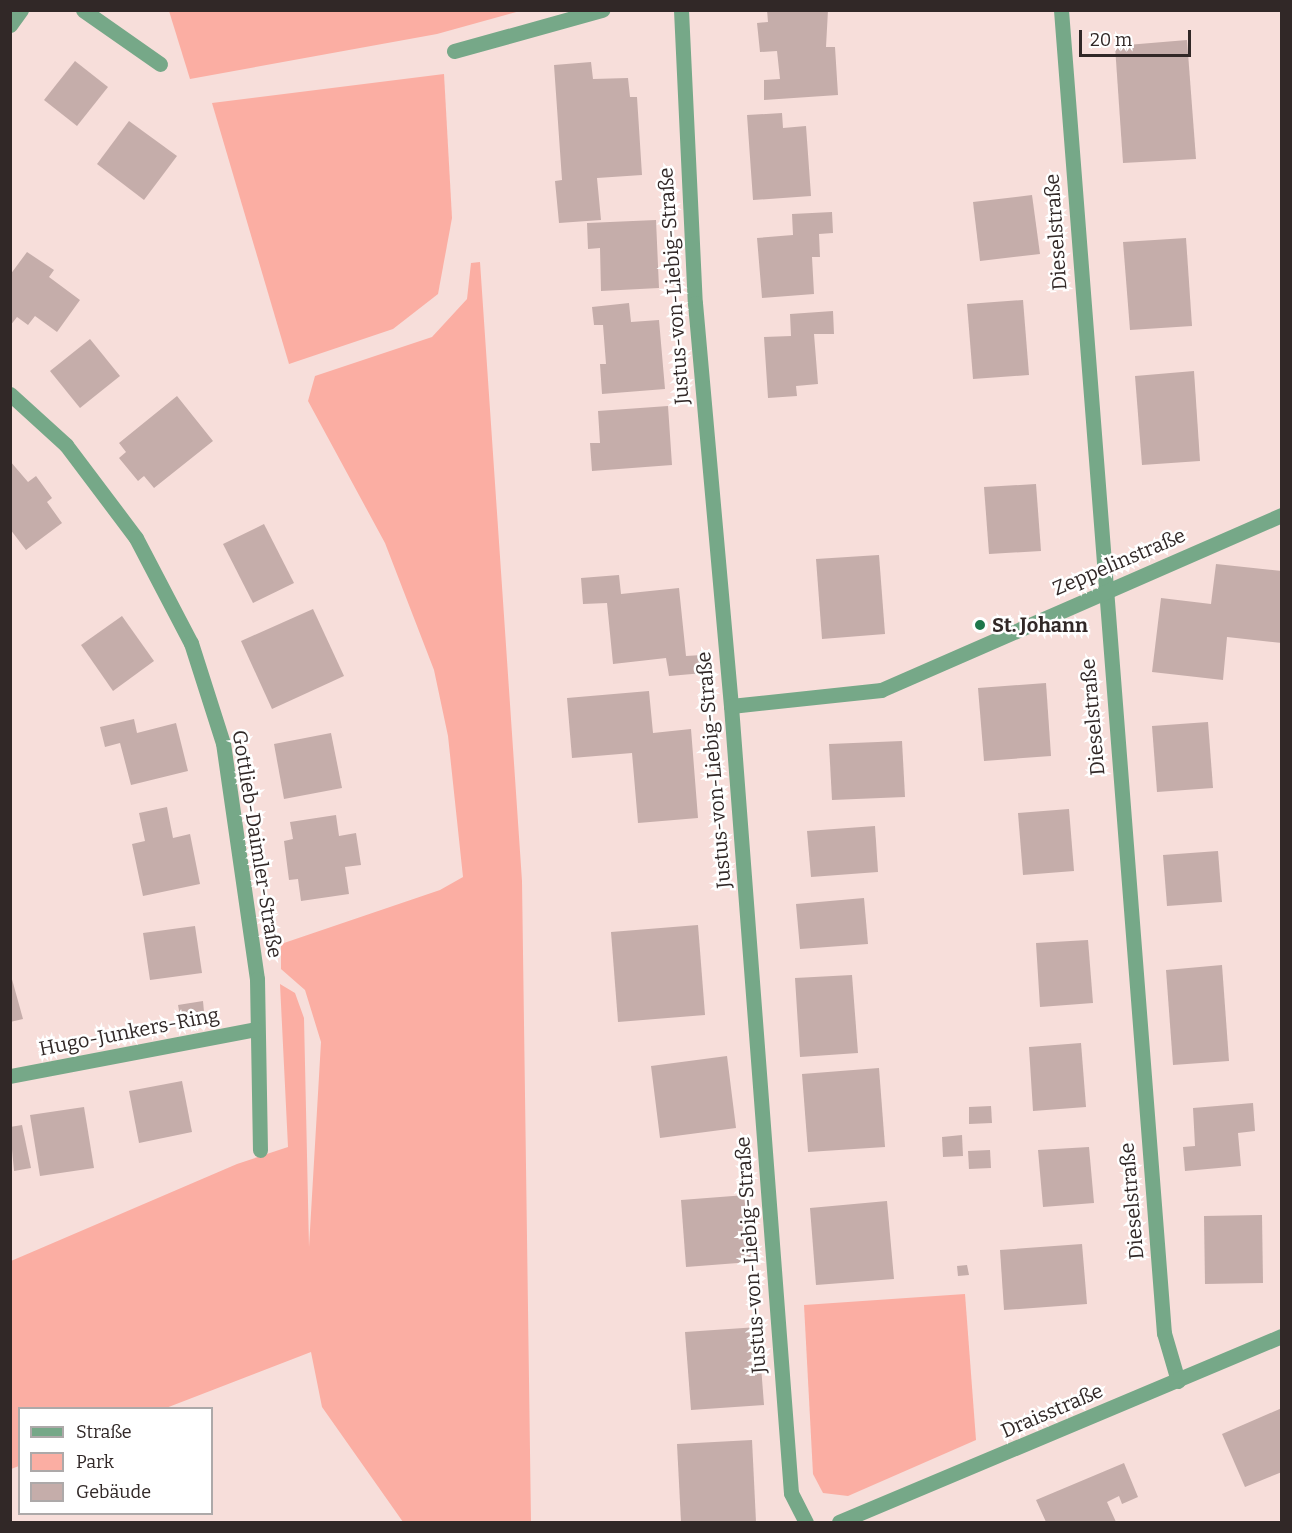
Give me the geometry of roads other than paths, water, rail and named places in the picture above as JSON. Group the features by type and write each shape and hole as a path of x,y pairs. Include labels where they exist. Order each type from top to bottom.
{"street":[{"path":"10,25 21,10"},
{"path":"82,10 160,64"},
{"path":"453,51 602,10"},
{"name":"Justus-von-Liebig-Straße","path":"681,10 695,303 731,706 790,1493 806,1522"},
{"name":"Dieselstraße","path":"1061,10 1104,591 1164,1333 1178,1381"},
{"name":"Gottlieb-Daimler-Straße","path":"10,394 66,445 136,538 191,643 223,743 257,979 255,1029 260,1150"},
{"name":"Zeppelinstraße","path":"731,706 881,690 1281,515"},
{"name":"Hugo-Junkers-Ring","path":"10,1076 255,1029"},
{"name":"Draisstraße","path":"839,1522 1281,1336"}],"place":[{"name":"St. Johann","path":"980,625"}]}
